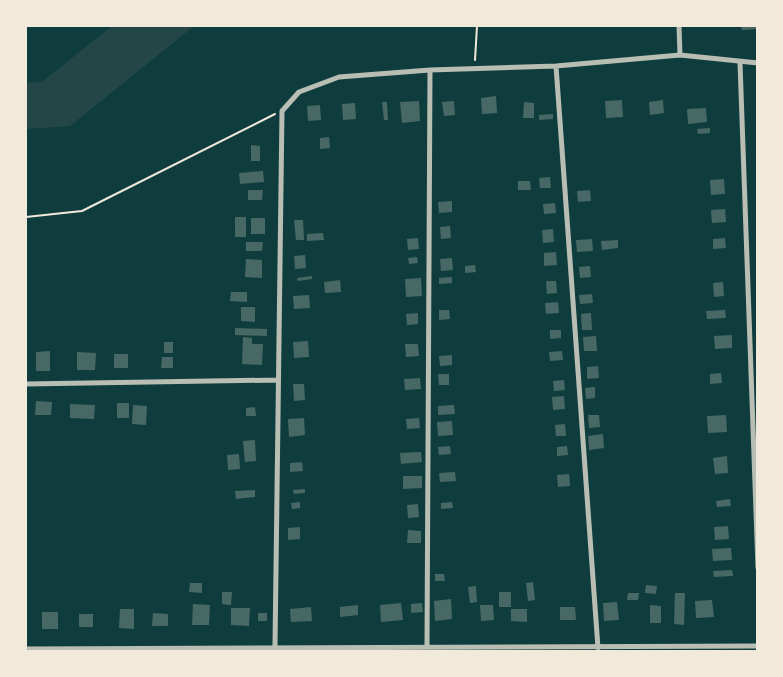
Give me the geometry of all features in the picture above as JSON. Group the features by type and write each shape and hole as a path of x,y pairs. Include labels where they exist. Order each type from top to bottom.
{"street":[{"path":"679,26 680,55"},
{"path":"275,646 282,111 299,92 339,77 430,70 556,66 680,55 740,63 758,63"},
{"path":"740,63 758,568"},
{"path":"556,66 598,648"},
{"path":"427,645 430,70"},
{"path":"26,384 278,380"},
{"path":"26,649 275,646 396,649 427,645 598,648 758,645"}],"path":[{"path":"475,69 477,26"},
{"path":"26,217 82,211 282,111"}],"shaded area":[{"path":"112,26 194,26 70,126 26,129 26,83 42,82"}],"building":[{"path":"741,26 758,26 758,29 742,30"},
{"path":"496,96 497,113 482,114 481,98"},
{"path":"622,100 623,117 606,118 605,101"},
{"path":"663,100 664,113 650,115 649,102"},
{"path":"419,101 420,121 402,123 400,102"},
{"path":"454,101 455,115 444,116 442,102"},
{"path":"382,102 387,102 388,120 384,120"},
{"path":"524,102 534,103 534,118 523,118"},
{"path":"355,103 356,119 343,120 342,104"},
{"path":"320,105 321,120 308,121 307,106"},
{"path":"706,108 707,122 688,124 687,109"},
{"path":"553,114 553,119 539,120 539,115"},
{"path":"710,128 710,133 698,134 697,129"},
{"path":"329,137 330,148 320,149 320,138"},
{"path":"251,145 260,146 260,161 251,161"},
{"path":"263,171 264,182 240,184 239,173"},
{"path":"550,177 551,188 540,188 539,178"},
{"path":"724,179 725,194 711,195 710,180"},
{"path":"518,181 530,181 531,190 518,190"},
{"path":"248,190 263,190 262,200 248,200"},
{"path":"590,190 591,201 578,202 577,191"},
{"path":"452,201 452,212 439,213 438,202"},
{"path":"555,203 556,213 544,214 543,204"},
{"path":"725,209 726,222 712,223 711,210"},
{"path":"235,217 246,217 246,237 235,237"},
{"path":"251,218 265,218 265,234 251,234"},
{"path":"294,220 303,220 304,240 296,240"},
{"path":"450,226 451,238 441,239 440,227"},
{"path":"553,229 554,242 543,243 542,230"},
{"path":"323,233 324,240 307,241 307,234"},
{"path":"418,238 419,249 408,250 407,239"},
{"path":"725,238 726,248 713,249 713,239"},
{"path":"592,239 593,251 577,252 576,240"},
{"path":"618,240 618,248 602,250 601,241"},
{"path":"246,242 263,242 262,251 246,251"},
{"path":"556,252 557,265 544,266 544,253"},
{"path":"305,255 306,268 295,269 294,256"},
{"path":"417,257 418,263 409,264 408,258"},
{"path":"452,258 453,270 441,271 440,259"},
{"path":"246,259 262,260 262,278 245,277"},
{"path":"475,265 476,272 465,273 465,266"},
{"path":"590,266 591,277 580,278 579,267"},
{"path":"312,276 312,279 298,281 297,278"},
{"path":"452,277 452,283 439,284 439,278"},
{"path":"421,278 422,296 406,297 405,279"},
{"path":"340,280 341,292 325,293 324,282"},
{"path":"546,281 556,281 557,293 547,294"},
{"path":"723,282 724,296 714,297 713,283"},
{"path":"231,292 247,292 247,302 230,301"},
{"path":"592,294 593,303 580,304 579,295"},
{"path":"309,295 310,308 294,309 293,296"},
{"path":"558,302 559,313 546,314 545,303"},
{"path":"241,307 255,307 255,322 241,321"},
{"path":"439,310 449,310 450,319 439,320"},
{"path":"725,310 726,318 707,319 706,311"},
{"path":"418,313 418,324 407,325 406,314"},
{"path":"591,313 592,330 582,330 581,314"},
{"path":"235,328 267,329 267,336 235,335"},
{"path":"550,330 561,330 561,338 550,339"},
{"path":"732,335 732,348 715,349 714,336"},
{"path":"596,336 597,351 584,351 583,337"},
{"path":"243,337 252,338 252,344 263,344 262,365 242,364"},
{"path":"308,341 309,357 294,358 293,342"},
{"path":"164,342 173,342 173,353 164,353"},
{"path":"405,344 418,344 419,356 406,357"},
{"path":"50,351 50,371 36,371 36,352"},
{"path":"562,351 563,360 550,361 549,352"},
{"path":"77,352 96,353 95,370 77,370"},
{"path":"114,354 128,354 128,368 114,368"},
{"path":"452,355 452,365 440,366 439,356"},
{"path":"162,357 173,357 173,368 161,368"},
{"path":"598,366 599,378 587,379 587,367"},
{"path":"721,373 722,383 710,384 710,374"},
{"path":"438,374 449,374 449,385 439,385"},
{"path":"420,378 421,389 405,390 404,379"},
{"path":"564,380 565,390 554,391 553,381"},
{"path":"293,384 304,384 305,400 294,401"},
{"path":"595,387 595,398 586,399 585,388"},
{"path":"564,396 565,409 553,410 552,397"},
{"path":"36,401 52,402 51,415 35,415"},
{"path":"117,403 129,403 129,418 117,418"},
{"path":"70,404 95,405 94,419 70,418"},
{"path":"133,405 147,406 146,425 132,424"},
{"path":"454,405 455,414 438,415 438,406"},
{"path":"255,407 256,416 246,416 246,408"},
{"path":"588,415 599,415 600,427 589,428"},
{"path":"726,415 727,432 708,433 707,416"},
{"path":"304,418 305,435 289,437 288,419"},
{"path":"419,418 420,428 407,429 406,419"},
{"path":"452,421 453,435 438,436 437,422"},
{"path":"565,424 566,436 556,436 555,425"},
{"path":"603,434 604,448 589,450 588,436"},
{"path":"255,440 256,461 245,462 243,441"},
{"path":"450,446 451,454 439,455 438,447"},
{"path":"567,446 568,455 557,456 557,447"},
{"path":"421,452 422,462 401,464 400,453"},
{"path":"239,454 240,469 228,470 227,455"},
{"path":"727,456 728,473 715,474 713,458"},
{"path":"302,462 303,471 290,472 290,463"},
{"path":"455,472 456,481 440,482 439,473"},
{"path":"569,474 570,486 558,487 557,475"},
{"path":"403,476 422,476 422,488 403,489"},
{"path":"305,489 305,493 294,494 293,490"},
{"path":"255,490 255,497 236,499 235,491"},
{"path":"730,499 731,506 717,507 716,501"},
{"path":"300,502 300,508 292,509 291,503"},
{"path":"452,502 453,508 441,509 441,503"},
{"path":"418,504 419,517 408,518 407,505"},
{"path":"728,526 729,539 715,540 714,527"},
{"path":"300,527 300,539 288,540 288,528"},
{"path":"408,530 421,531 421,543 407,543"},
{"path":"731,548 732,560 713,561 712,549"},
{"path":"732,570 733,576 714,577 713,571"},
{"path":"435,574 444,574 445,581 435,581"},
{"path":"533,582 535,600 528,601 526,583"},
{"path":"190,583 202,583 202,593 189,592"},
{"path":"646,585 657,586 656,594 645,593"},
{"path":"476,586 477,602 470,603 468,587"},
{"path":"222,592 232,592 231,605 222,604"},
{"path":"499,592 511,592 511,607 499,607"},
{"path":"628,593 639,593 638,600 627,600"},
{"path":"675,593 685,593 684,625 674,624"},
{"path":"451,599 452,619 435,621 434,601"},
{"path":"712,600 714,617 696,618 695,601"},
{"path":"617,602 619,620 604,621 603,603"},
{"path":"401,603 403,620 381,622 380,605"},
{"path":"422,603 423,612 411,613 411,604"},
{"path":"193,604 210,605 209,625 192,625"},
{"path":"358,605 358,615 340,617 340,607"},
{"path":"480,605 493,605 494,620 481,621"},
{"path":"650,605 661,606 661,623 650,623"},
{"path":"311,607 312,621 291,622 290,609"},
{"path":"560,607 575,607 576,620 560,620"},
{"path":"231,608 250,608 249,626 231,625"},
{"path":"120,609 134,609 134,629 119,628"},
{"path":"511,609 527,609 527,622 511,621"},
{"path":"42,612 58,612 58,629 42,629"},
{"path":"153,613 168,614 168,626 152,626"},
{"path":"258,613 267,613 267,621 258,621"},
{"path":"79,614 93,614 93,627 79,627"}]}
